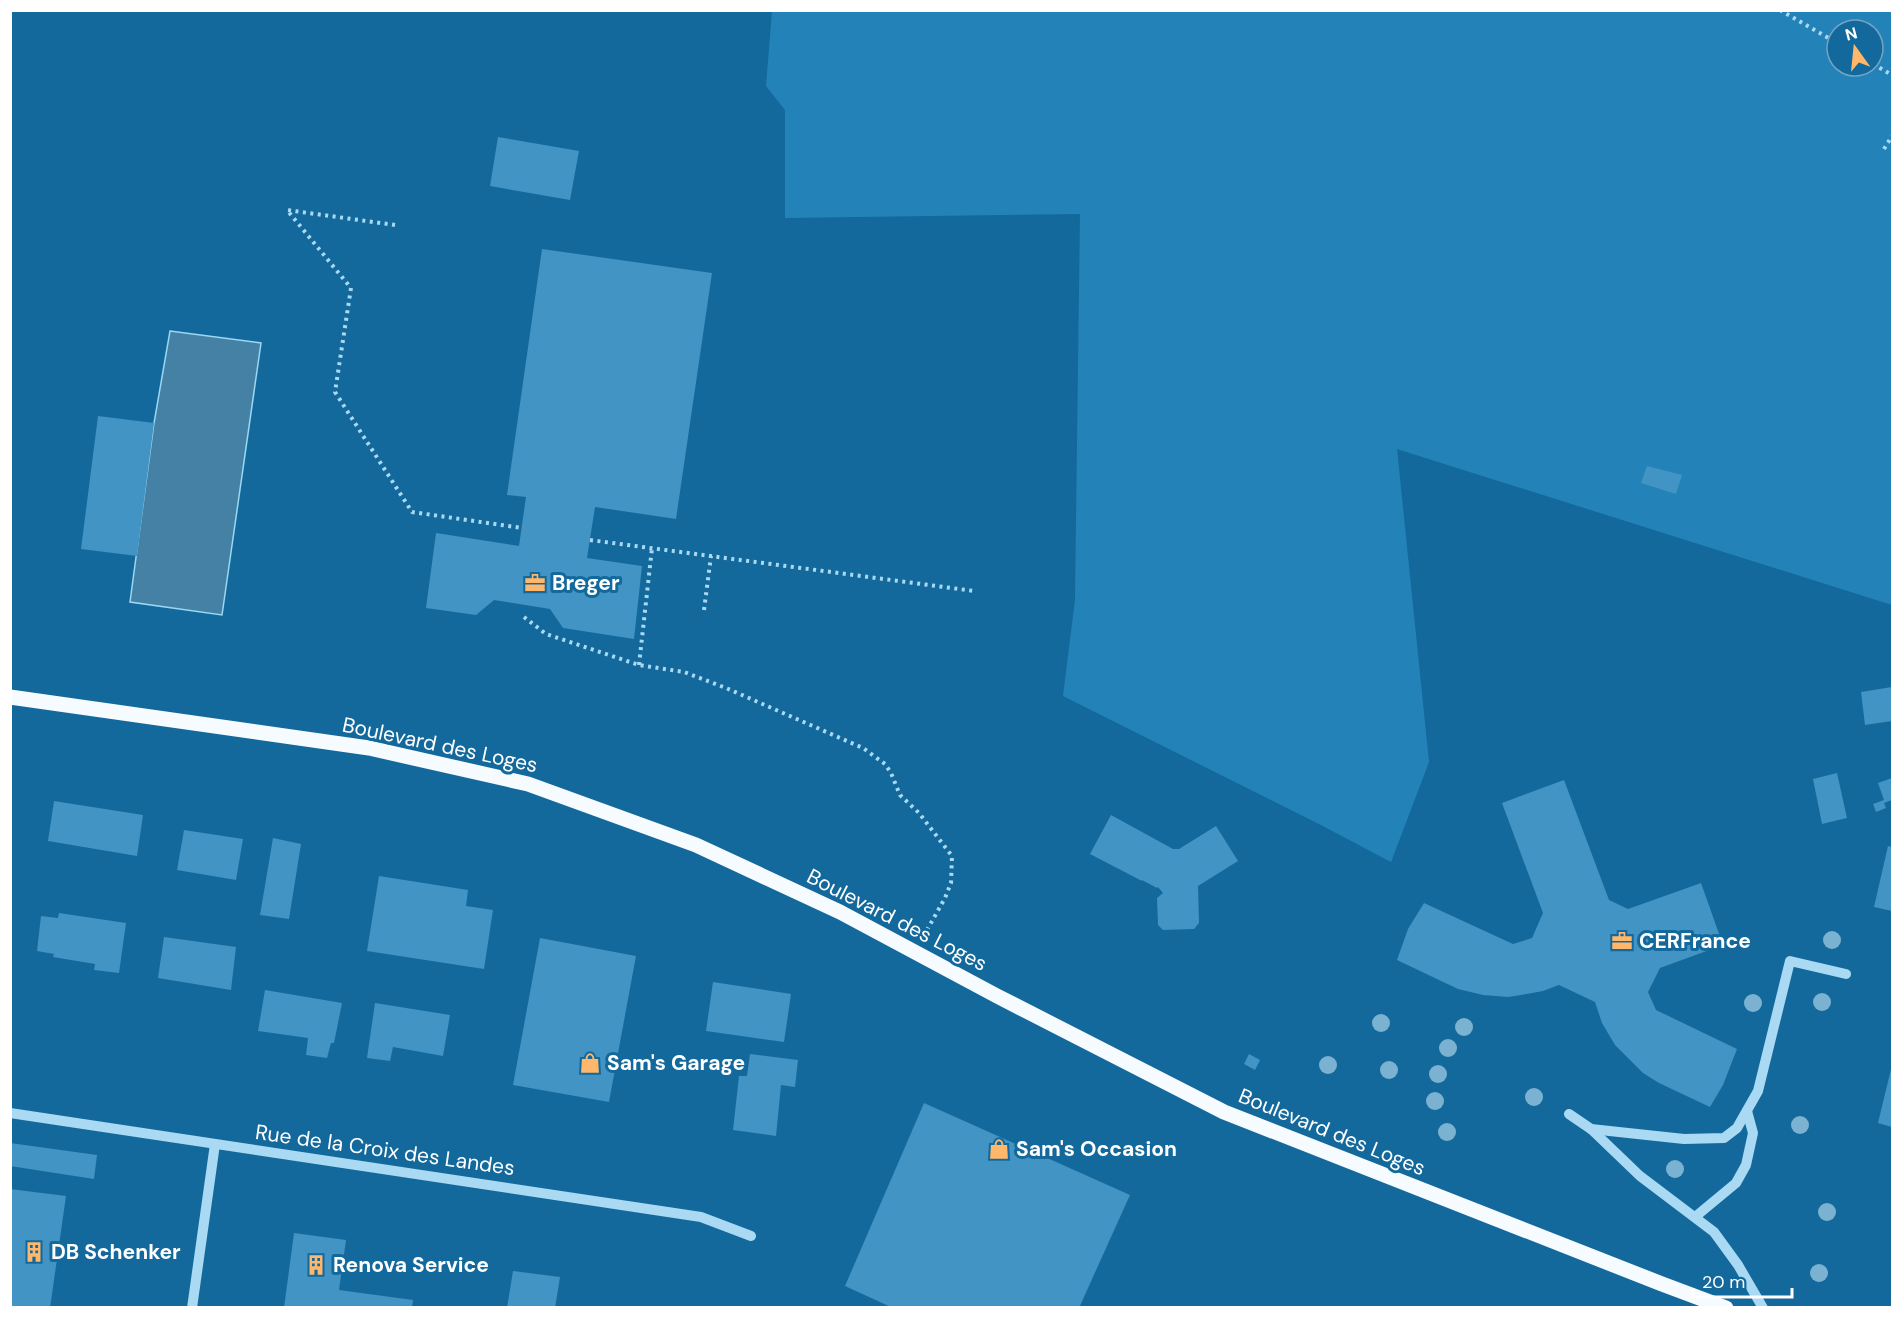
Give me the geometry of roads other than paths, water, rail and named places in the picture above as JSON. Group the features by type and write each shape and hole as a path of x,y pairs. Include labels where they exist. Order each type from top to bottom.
{"main road":[{"name":"Boulevard des Loges","path":"10,697 369,748 528,784 696,845 840,912 997,996 1224,1112 1726,1308"}],"street":[{"path":"1591,1129 1684,1138 1724,1138 1737,1128 1758,1091 1791,961 1846,974"},
{"path":"1695,1217 1736,1183 1746,1165 1753,1133 1747,1111"},
{"name":"Rue de la Croix des Landes","path":"10,1113 701,1217 751,1236"},
{"path":"1569,1114 1591,1129 1640,1176 1714,1232 1738,1265 1763,1308"},
{"path":"192,1308 215,1144"}],"place":[{"name":"Breger","path":"535,583"},
{"name":"CERFrance","path":"1622,941"},
{"name":"Sam's Garage","path":"590,1063"},
{"name":"Sam's Occasion","path":"999,1149"},
{"name":"DB Schenker","path":"34,1252"},
{"name":"Renova Service","path":"316,1265"}]}
